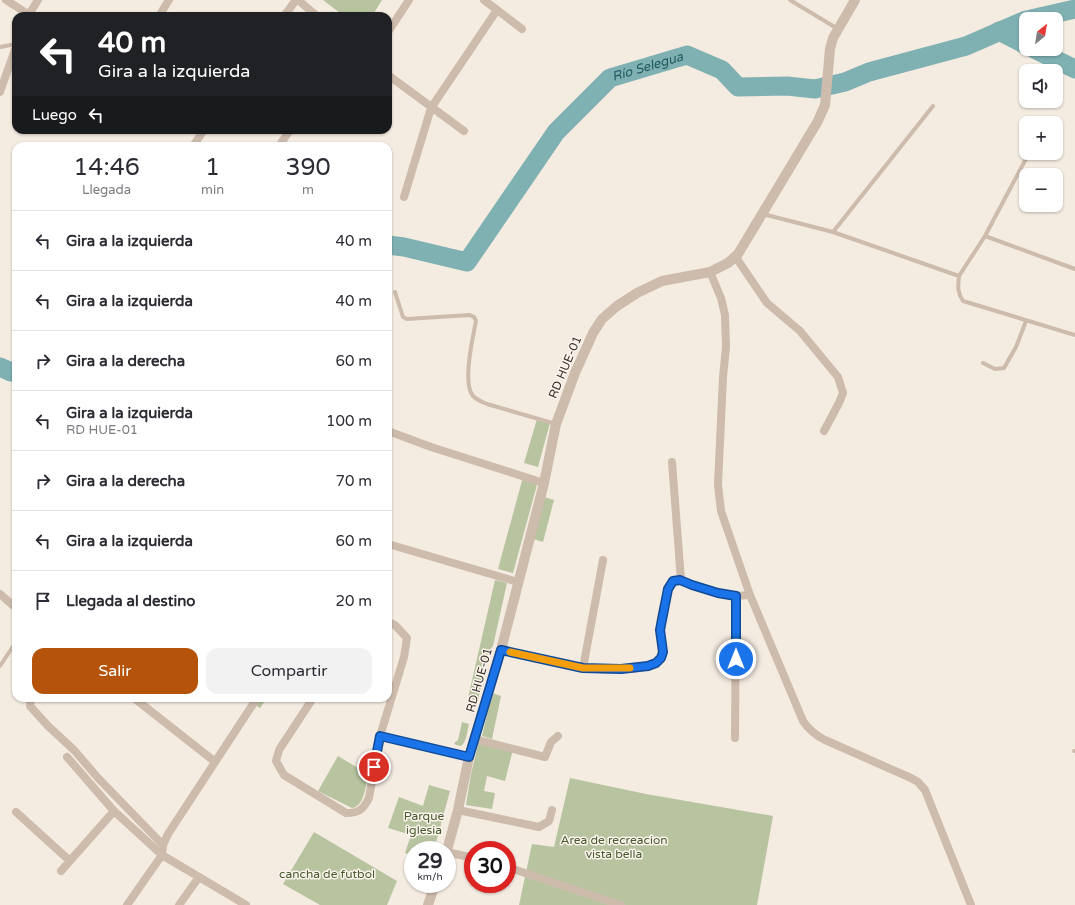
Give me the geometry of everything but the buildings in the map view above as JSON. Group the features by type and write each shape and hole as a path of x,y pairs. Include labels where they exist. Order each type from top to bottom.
{"street":[{"path":"6,0 23,12"},
{"path":"31,12 38,0"},
{"path":"162,12 169,0"},
{"path":"287,12 297,0 312,12"},
{"path":"392,26 409,0"},
{"path":"484,0 522,29"},
{"name":"RD HUE-01","path":"450,841 469,757 501,650 544,483 556,424 575,373 594,332 602,319 617,306 637,293 662,282 710,272 728,264 736,256 763,214 818,121 825,104 830,49 838,29 855,0"},
{"path":"404,198 431,108 497,10"},
{"path":"0,92 12,58"},
{"path":"392,78 464,131"},
{"path":"736,256 767,303 800,331 838,377 842,393 839,403 824,431"},
{"path":"710,272 721,298 725,315 726,346 723,377 718,485 721,511 750,595 803,721 814,734 911,778 922,786 925,790 971,905"},
{"path":"392,432 544,483"},
{"path":"672,462 680,580"},
{"path":"392,545 518,582"},
{"path":"583,668 603,560"},
{"path":"501,650 583,668 621,669 648,666 656,663 661,658 663,652 660,630 668,589 673,581 680,580 718,593 736,596 750,595"},
{"path":"0,594 12,604"},
{"path":"735,738 736,596"},
{"path":"392,624 407,638 404,657 392,696"},
{"path":"30,702 30,706 48,726 74,750 98,778 163,846"},
{"path":"139,702 214,761"},
{"path":"127,905 162,855 163,846 168,834 214,761 254,702"},
{"path":"310,702 279,750 276,761 284,775 346,813 357,813 365,806 369,798 380,736 390,702"},
{"path":"380,736 469,757"},
{"path":"474,739 545,757 552,742 558,736"},
{"path":"67,757 114,810 162,855 246,905"},
{"path":"61,871 114,810"},
{"path":"458,810 539,827 549,821 552,810"},
{"path":"16,812 70,861"},
{"path":"516,870 621,905"},
{"path":"179,905 199,877"},
{"path":"428,905 432,893"}],"lane":[{"path":"790,0 838,29"},
{"path":"0,47 12,46"},
{"path":"833,232 933,106"},
{"path":"1027,160 985,236 959,276 959,295 963,301 1075,336"},
{"path":"763,214 833,232 959,276"},
{"path":"985,236 1075,269"},
{"path":"395,292 403,317 408,319 470,315 474,317 476,321 469,359 469,386 472,395 480,401 556,424"},
{"path":"983,363 995,369 1004,368 1016,347 1026,321"},
{"path":"0,666 12,648"}],"green space":[{"path":"323,0 382,0 374,12 339,12"},
{"path":"537,419 550,423 538,467 524,463"},
{"path":"523,477 538,481 513,573 498,569"},
{"path":"541,496 554,500 543,542 530,538"},
{"path":"495,580 507,583 493,646 488,652 478,701 468,698"},
{"path":"492,693 501,696 492,739 482,736"},
{"path":"250,702 264,702 260,708"},
{"path":"462,722 469,724 466,739 461,746 454,743 458,740"},
{"path":"479,741 513,749 505,781 487,776 484,791 495,793 492,809 466,805 471,774"},
{"path":"338,756 368,774 362,799 360,803 352,808 318,791"},
{"name":"Area de recreacion vista bella","path":"570,778 646,794 773,816 757,905 519,905 532,844 554,847"},
{"name":"Parque iglesia","path":"429,785 450,791 436,841 409,841 411,835 388,828 399,797 423,806"},
{"name":"cancha de futbol","path":"314,832 397,881 387,905 320,905 283,884"}],"waterway":[{"name":"Río Selegua","path":"1062,12 1075,9"},
{"name":"Río Selegua","path":"392,246 467,262 556,132 610,78 687,55 722,70 738,87 787,86 815,89 845,82 869,72 966,46 1019,23"},
{"path":"999,31 1019,41"},
{"path":"1048,56 1075,69"},
{"name":"Río Selegua","path":"0,367 12,372"}],"slow traffic":[{"path":"510,652 539,657 583,668 630,668"}],"route":[{"path":"374,767 380,736 469,757 501,650 539,657 583,668 621,669 648,666 656,663 661,658 663,652 660,630 661,619 668,589 673,581 680,580 718,593 736,596 736,659"}]}
